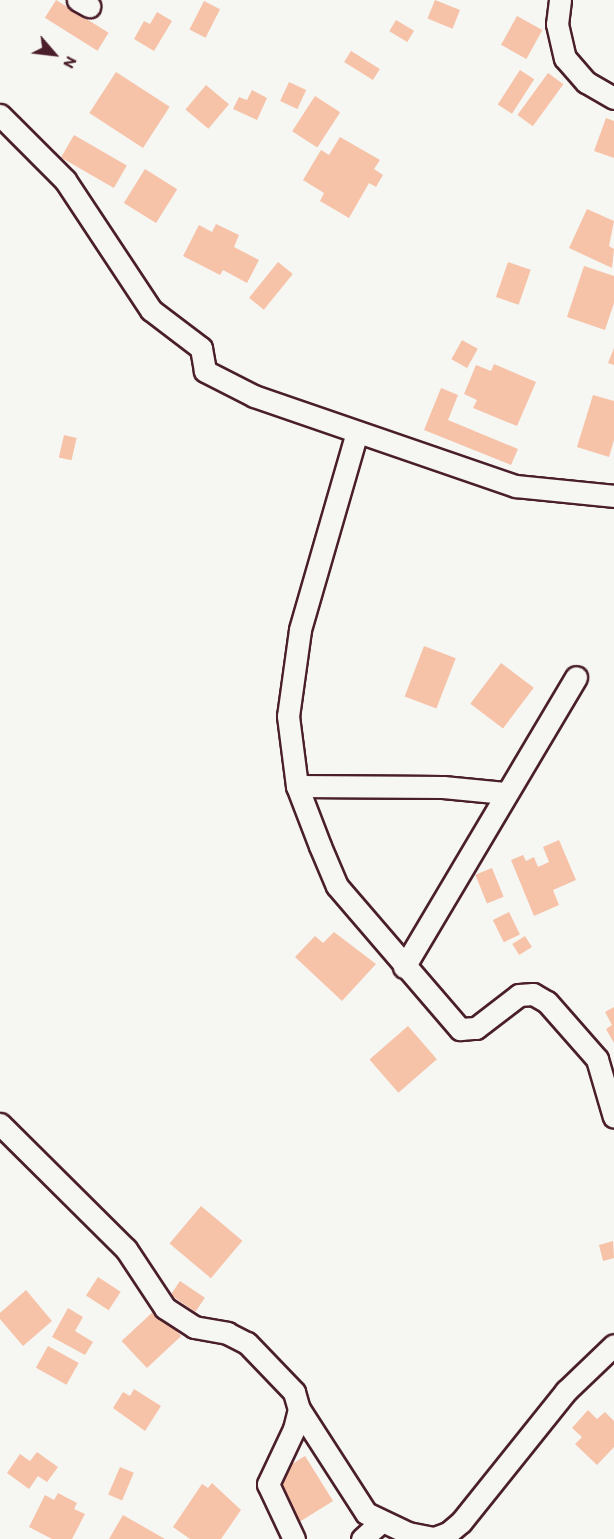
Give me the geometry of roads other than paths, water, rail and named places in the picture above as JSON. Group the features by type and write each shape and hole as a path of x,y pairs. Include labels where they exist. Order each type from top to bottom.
{"street":[{"path":"560,0 557,24 565,58 586,82 614,98"},
{"path":"0,115 65,180 151,310 201,348 205,371 254,396 516,486 614,496"},
{"path":"357,432 300,630 288,716 297,786 337,886 404,967 460,1029 476,1028 519,994 533,994 548,1002 597,1059 614,1117"},
{"path":"404,967 576,677"},
{"path":"297,786 443,787 505,794"},
{"path":"0,1124 126,1249 165,1308 194,1328 227,1333 247,1343 294,1392 299,1409 347,1488 366,1512 381,1522 408,1533 434,1538 448,1533 495,1482 567,1391 614,1345"},
{"path":"294,1539 268,1484 299,1409"},
{"path":"362,1539 381,1522"}]}
